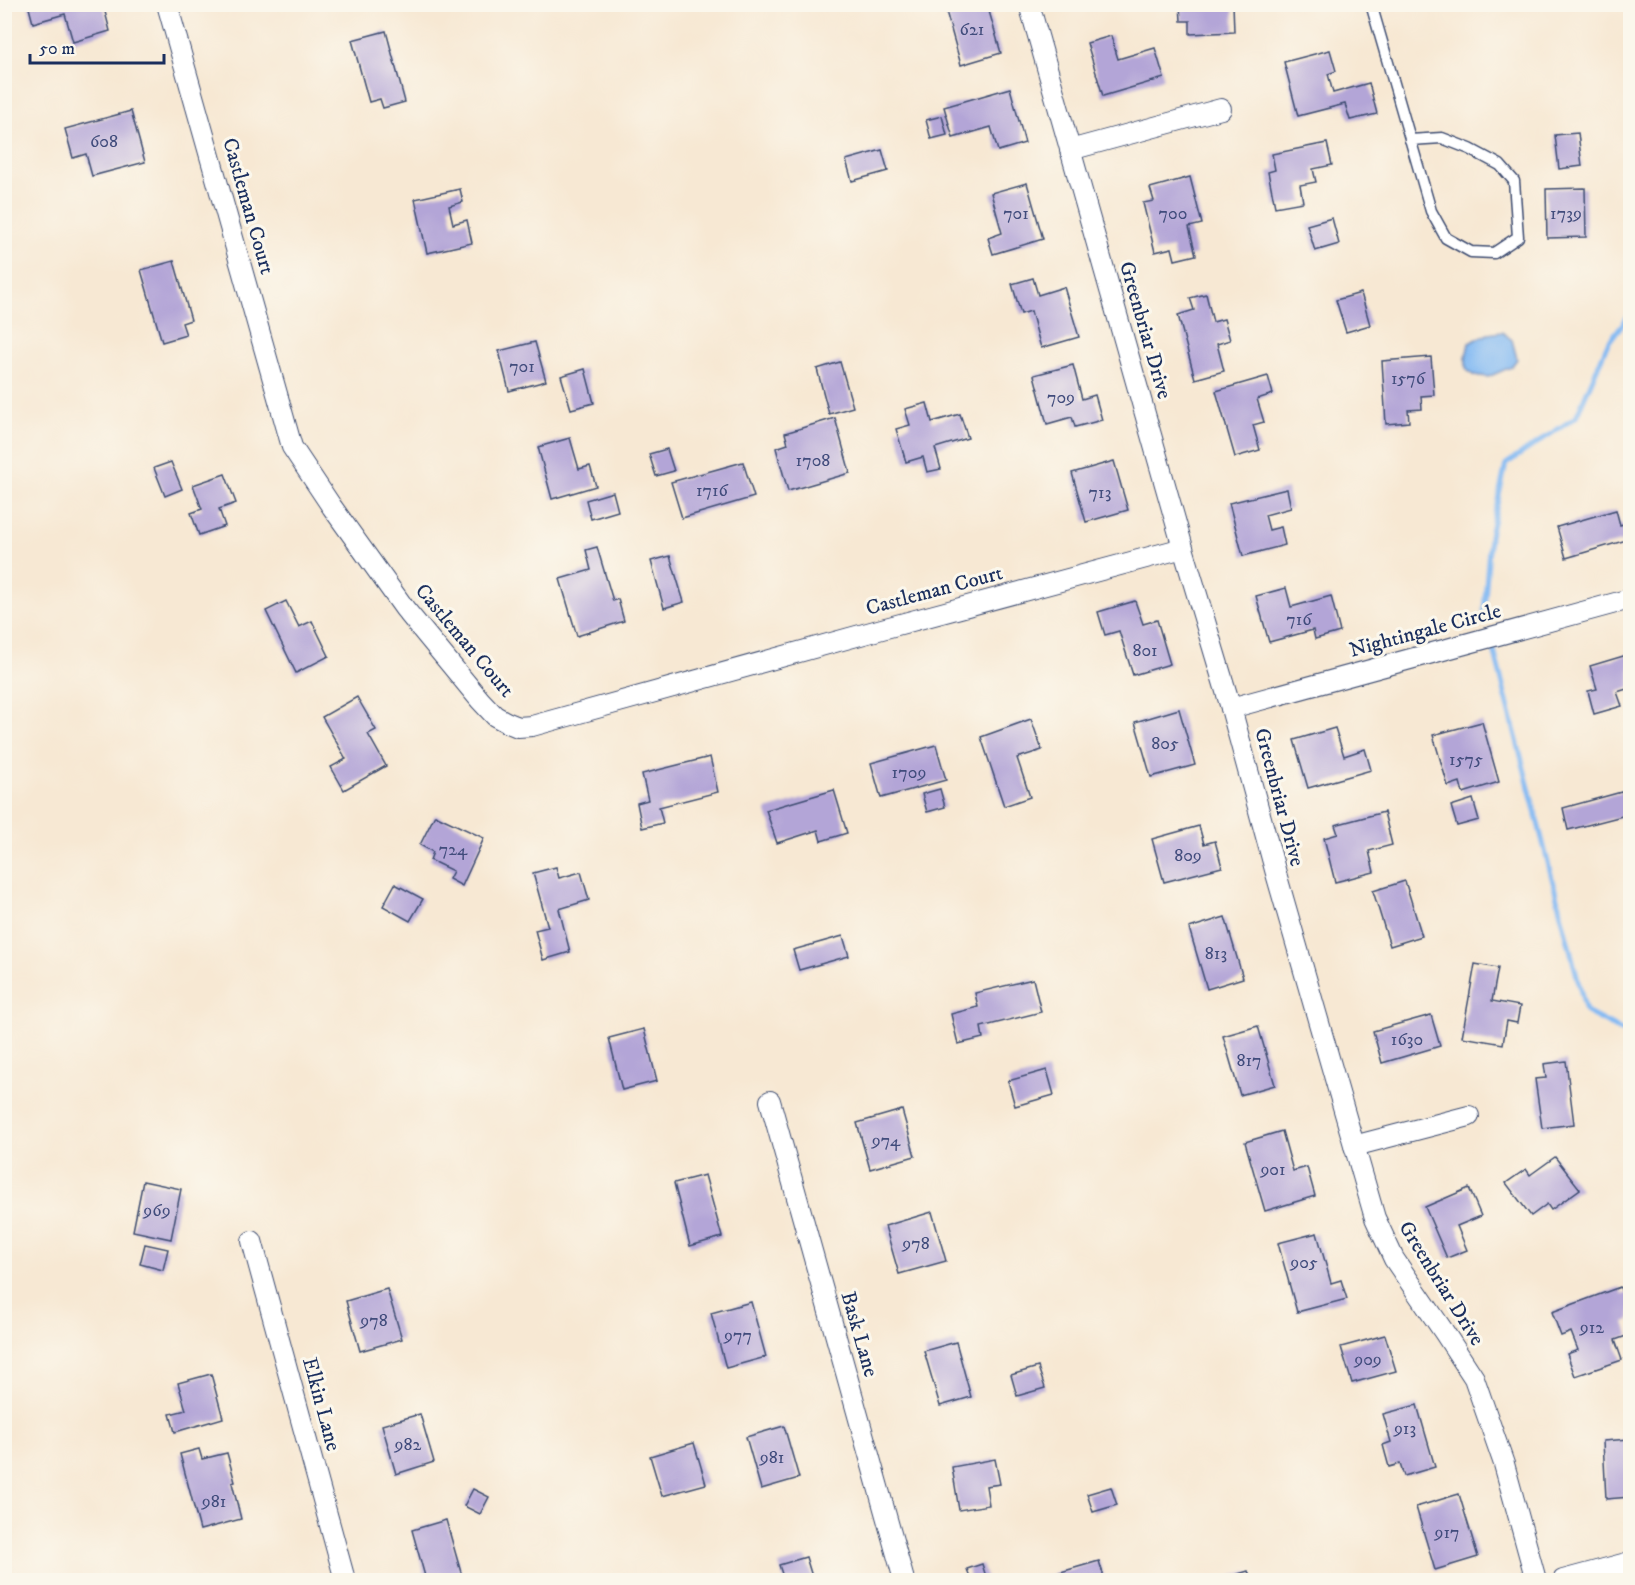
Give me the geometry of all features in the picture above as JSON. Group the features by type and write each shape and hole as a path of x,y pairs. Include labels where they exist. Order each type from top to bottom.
{"street":[{"name":"Castleman Court","path":"167,4 292,447 405,609 495,716 518,727 532,726 882,628 1183,548"},
{"name":"Greenbriar Drive","path":"1029,4 1183,548 1232,708 1277,878 1375,1218 1394,1259 1474,1378 1504,1464 1536,1581"},
{"path":"1070,150 1221,110"},
{"name":"Nightingale Circle","path":"1232,708 1630,599"},
{"name":"Bask Lane","path":"770,1101 904,1581"},
{"path":"1354,1146 1469,1116"},
{"name":"Elkin Lane","path":"252,1241 345,1581"},
{"path":"1563,1581 1630,1562"}],"lane":[{"path":"1371,4 1410,140 1431,211 1446,238 1471,252 1494,252 1518,237 1514,181 1500,165 1470,149 1442,138 1410,140"}],"water":[{"path":"1502,332 1512,340 1517,359 1511,367 1488,377 1473,375 1466,369 1469,343 1488,334"}],"building":[{"path":"28,4 103,4 110,31 73,42 65,14 33,23"},
{"path":"944,4 987,4 1001,53 961,65"},
{"path":"1180,4 1233,4 1234,32 1190,34 1190,21 1181,21"},
{"path":"386,31 405,102 383,108 380,99 369,102 352,40"},
{"path":"1111,36 1118,59 1155,48 1164,78 1103,96 1087,43"},
{"path":"1330,50 1336,71 1328,74 1333,93 1369,83 1377,114 1350,120 1345,104 1298,116 1284,62"},
{"path":"1010,88 1025,143 998,151 991,127 953,138 944,107"},
{"path":"131,111 145,162 92,176 86,154 73,158 65,129"},
{"path":"942,116 947,135 931,139 926,120"},
{"path":"1578,133 1582,166 1559,169 1555,135"},
{"path":"1327,143 1332,165 1313,169 1316,182 1300,185 1303,202 1275,207 1268,172 1275,170 1272,154"},
{"path":"882,150 888,171 852,181 846,160"},
{"path":"1190,177 1202,224 1189,227 1196,255 1175,260 1172,248 1155,252 1143,203 1154,201 1150,188"},
{"path":"1027,183 1043,239 993,254 988,238 1002,233 991,193"},
{"path":"1585,188 1586,237 1547,238 1546,189"},
{"path":"460,189 463,202 449,206 453,224 467,220 472,243 427,253 415,199"},
{"path":"1332,218 1339,244 1315,251 1307,225"},
{"path":"174,261 191,320 182,323 186,335 162,342 141,270"},
{"path":"1033,278 1038,295 1064,287 1079,337 1041,348 1031,311 1021,314 1012,284"},
{"path":"1361,293 1370,325 1346,332 1336,300"},
{"path":"1206,294 1213,322 1224,319 1230,340 1217,344 1224,371 1195,379 1178,315 1194,310 1190,298"},
{"path":"535,342 546,381 509,391 499,351"},
{"path":"1431,357 1434,395 1421,396 1422,409 1408,410 1409,422 1386,424 1382,361"},
{"path":"840,362 853,407 829,414 817,369"},
{"path":"1073,365 1082,399 1095,395 1102,420 1075,427 1072,417 1047,424 1034,375"},
{"path":"585,369 594,403 571,409 561,376"},
{"path":"1268,376 1273,394 1257,399 1264,422 1253,425 1260,450 1235,457 1216,391"},
{"path":"927,403 932,422 960,414 968,438 935,448 941,469 927,472 923,457 906,462 896,429 910,425 905,409"},
{"path":"835,418 850,473 788,491 776,448 788,444 785,433"},
{"path":"570,438 579,469 590,466 596,486 552,499 538,447"},
{"path":"667,449 674,471 656,476 649,454"},
{"path":"1114,461 1128,510 1086,522 1072,473"},
{"path":"171,462 182,489 165,496 154,468"},
{"path":"743,462 754,497 682,518 671,482"},
{"path":"225,474 236,503 219,509 225,526 199,535 191,513 202,509 193,485"},
{"path":"1287,489 1291,508 1265,515 1269,530 1281,527 1285,545 1243,556 1229,503"},
{"path":"613,492 618,511 591,519 586,500"},
{"path":"1616,510 1620,525 1630,522 1630,539 1566,558 1557,527"},
{"path":"597,547 613,601 618,599 624,621 577,636 560,579 591,570 586,550"},
{"path":"670,556 684,602 664,608 651,561"},
{"path":"1286,588 1291,607 1331,596 1340,632 1315,639 1313,630 1269,642 1256,596"},
{"path":"286,601 299,627 312,621 329,656 296,673 266,611"},
{"path":"1135,601 1143,624 1157,620 1170,664 1133,675 1119,631 1105,635 1098,612"},
{"path":"1630,654 1630,688 1617,692 1622,706 1594,714 1588,691 1597,689 1590,666"},
{"path":"357,697 376,730 368,734 386,766 344,790 331,767 346,759 322,717"},
{"path":"1179,709 1195,765 1151,777 1135,722"},
{"path":"1031,719 1042,750 1017,758 1030,797 1004,806 981,737"},
{"path":"1482,722 1499,782 1463,793 1460,782 1448,786 1433,735"},
{"path":"1335,728 1344,756 1365,749 1371,770 1308,788 1294,740"},
{"path":"936,745 946,780 881,798 871,763"},
{"path":"710,757 718,792 659,807 663,823 642,828 637,803 648,800 642,774"},
{"path":"940,789 945,807 927,812 922,794"},
{"path":"834,790 847,833 821,841 818,830 777,843 766,810"},
{"path":"1625,791 1630,814 1568,830 1563,808"},
{"path":"1473,799 1479,820 1457,826 1451,806"},
{"path":"1384,812 1392,845 1369,851 1374,872 1335,882 1324,838 1338,834 1335,825"},
{"path":"435,815 484,838 462,886 449,879 453,871 430,860 433,852 420,845"},
{"path":"1199,826 1204,844 1215,841 1222,867 1164,882 1152,839"},
{"path":"556,867 559,878 581,872 589,900 559,909 570,952 543,960 535,930 548,927 533,873"},
{"path":"1405,881 1422,936 1390,946 1373,891"},
{"path":"395,884 423,899 410,921 383,906"},
{"path":"1225,917 1243,978 1207,989 1189,928"},
{"path":"843,936 849,956 799,970 793,950"},
{"path":"1475,964 1498,968 1492,1001 1520,1006 1517,1023 1507,1021 1503,1044 1462,1037"},
{"path":"1033,979 1041,1012 981,1027 983,1038 958,1044 951,1014 978,1007 975,993"},
{"path":"1431,1015 1440,1046 1382,1063 1373,1031"},
{"path":"1258,1026 1275,1085 1240,1095 1223,1036"},
{"path":"644,1029 657,1081 622,1090 609,1038"},
{"path":"1566,1061 1574,1124 1542,1128 1535,1079 1546,1078 1544,1064"},
{"path":"1047,1070 1054,1095 1015,1106 1008,1081"},
{"path":"902,1110 915,1156 870,1169 857,1123"},
{"path":"1282,1131 1293,1171 1307,1167 1315,1196 1265,1211 1245,1142"},
{"path":"1555,1157 1580,1189 1551,1210 1547,1204 1531,1216 1506,1183 1526,1169 1530,1175"},
{"path":"705,1175 722,1237 690,1246 674,1183"},
{"path":"143,1181 181,1189 171,1239 133,1231"},
{"path":"1469,1188 1481,1216 1457,1226 1467,1250 1447,1258 1425,1207"},
{"path":"932,1212 946,1261 899,1274 885,1226"},
{"path":"1317,1233 1331,1283 1341,1280 1347,1299 1297,1312 1278,1243"},
{"path":"145,1244 168,1249 163,1270 140,1264"},
{"path":"1620,1287 1623,1295 1630,1292 1630,1320 1625,1322 1629,1335 1615,1340 1622,1360 1575,1376 1567,1354 1578,1350 1571,1332 1561,1336 1552,1312"},
{"path":"387,1289 402,1339 360,1351 346,1301"},
{"path":"751,1302 766,1357 726,1368 711,1313"},
{"path":"1385,1335 1396,1371 1352,1383 1341,1347"},
{"path":"956,1342 971,1397 940,1406 924,1351"},
{"path":"1038,1367 1045,1388 1017,1396 1011,1375"},
{"path":"211,1374 223,1418 175,1432 170,1414 186,1410 178,1383"},
{"path":"1417,1405 1435,1467 1404,1476 1400,1464 1389,1467 1383,1445 1391,1442 1383,1414"},
{"path":"420,1414 434,1462 396,1474 382,1425"},
{"path":"784,1426 799,1478 761,1489 746,1437"},
{"path":"1630,1439 1630,1497 1606,1499 1603,1441"},
{"path":"694,1443 706,1484 662,1496 650,1456"},
{"path":"199,1449 202,1459 227,1453 235,1482 232,1483 241,1519 200,1530 180,1454"},
{"path":"995,1459 1000,1484 986,1486 989,1505 959,1510 952,1467"},
{"path":"1111,1487 1117,1505 1093,1512 1087,1494"},
{"path":"473,1489 489,1497 480,1514 464,1506"},
{"path":"1459,1494 1478,1557 1435,1570 1416,1507"},
{"path":"446,1520 462,1576 448,1580 426,1580 412,1530"},
{"path":"806,1557 813,1580 784,1580 779,1565"},
{"path":"1099,1561 1105,1580 1033,1580"},
{"path":"982,1564 987,1580 971,1580 967,1569"},
{"path":"1248,1571 1251,1580 1219,1580"}],"waterway":[{"path":"1484,611 1490,536 1506,464 1576,417 1608,343 1630,314"},
{"path":"1494,650 1586,1012 1630,1035"}]}
